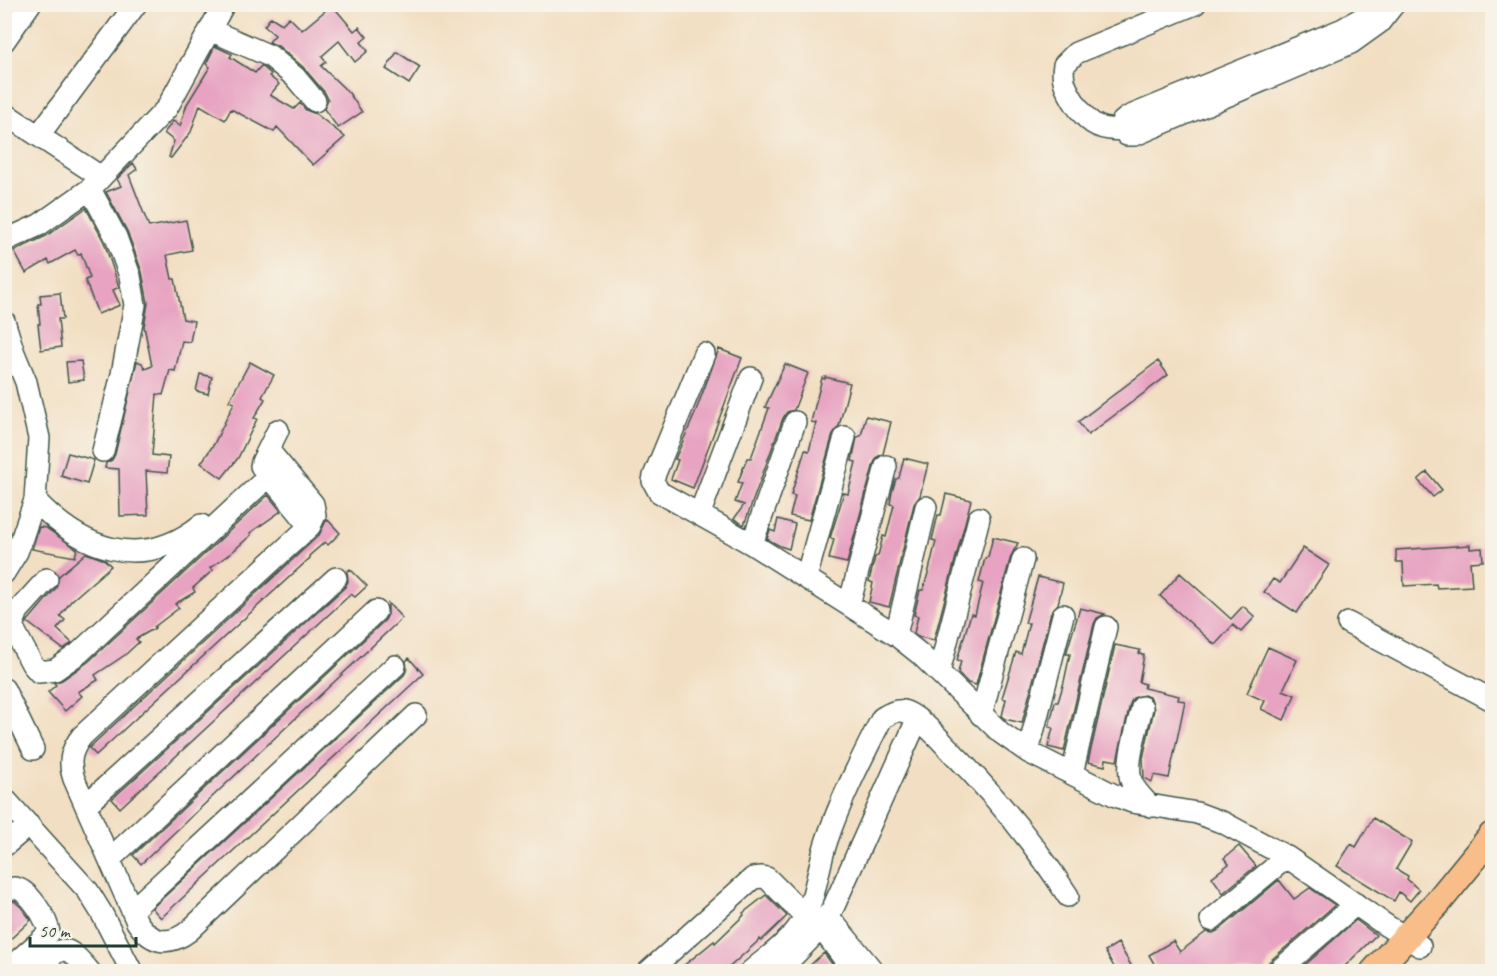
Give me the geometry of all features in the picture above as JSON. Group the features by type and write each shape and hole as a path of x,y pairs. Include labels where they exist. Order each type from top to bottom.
{"main road":[{"path":"1397,972 1413,942 1492,836"},
{"path":"1374,972 1413,942 1492,859"}],"street":[{"path":"4,40 30,4"},
{"path":"39,135 136,4"},
{"path":"4,241 39,225 96,183 167,108 224,4"},
{"path":"1196,4 1167,11 1076,53 1064,64 1063,81 1085,118 1102,128 1122,129 1122,122 1128,117 1337,40 1371,31 1394,4"},
{"path":"1337,40 1377,4"},
{"path":"210,30 270,56 295,77 315,101"},
{"path":"4,113 39,135 96,183 130,276 135,305 104,452"},
{"path":"4,321 9,355 26,382 39,438 35,500 10,551 4,573"},
{"path":"704,354 654,476 653,481 659,492 752,544 896,635 939,672 1001,733 1028,752 1116,796 1150,806 1212,818 1287,856 1413,942"},
{"path":"700,513 751,378"},
{"path":"752,544 795,422"},
{"path":"48,579 18,611 12,626 32,664 39,672 47,672 64,665 79,653 266,464 278,430"},
{"path":"806,578 845,437"},
{"path":"35,500 48,514 92,544 116,551 140,552 164,547 187,537 266,464"},
{"path":"266,464 313,504 315,515 310,526 82,736 71,756 70,767 144,932 154,939 166,941 179,939 416,715"},
{"path":"849,604 886,466"},
{"path":"896,635 926,507"},
{"path":"939,672 979,518"},
{"path":"981,715 1023,559"},
{"path":"86,805 336,578"},
{"path":"110,859 376,611"},
{"path":"1028,752 1063,615"},
{"path":"1348,623 1492,700"},
{"path":"1072,774 1106,627"},
{"path":"132,909 395,666"},
{"path":"4,689 33,749"},
{"path":"1142,707 1130,764 1130,776 1133,786 1150,806"},
{"path":"854,972 818,920 811,901 819,866 834,820 882,718 893,711 905,712 932,732 999,802 1050,868 1068,896"},
{"path":"778,972 842,890 917,720"},
{"path":"4,798 88,891 132,972"},
{"path":"4,846 28,825"},
{"path":"1211,920 1287,856"},
{"path":"648,972 757,877 767,878 818,920 874,972"},
{"path":"4,891 14,888 23,891 45,916 49,933 5,972"},
{"path":"1276,972 1356,904"},
{"path":"750,972 791,936 818,920"},
{"path":"33,972 54,954 64,949 73,951 90,972"}],"building":[{"path":"332,5 354,31 359,27 367,37 361,42 368,51 355,62 339,41 322,56 326,62 321,66 349,93 362,112 338,128 324,109 328,99 325,93 303,67 278,46 269,42 275,35 264,26 271,17 282,24 289,17 302,30"},
{"path":"215,46 232,54 230,57 255,73 261,66 263,67 279,84 270,95 294,109 300,103 306,110 316,114 345,137 313,165 277,127 274,132 231,109 225,120 200,105 191,132 171,158 169,157 174,141 164,133 173,121 180,126 187,104 210,67 206,64"},
{"path":"397,52 420,67 409,84 386,69"},
{"path":"133,163 137,169 129,175 149,227 186,220 192,250 167,255 172,279 175,279 183,319 194,321 190,342 182,341 175,371 170,370 163,395 157,394 152,455 169,457 167,473 146,471 148,515 120,516 119,469 105,468 106,463 112,460 115,454 137,361 142,363 145,369 152,366 144,326 148,303 142,272 127,231 106,192 121,186 117,179"},
{"path":"86,208 104,242 119,287 113,290 120,305 98,314 85,280 90,278 81,253 78,255 75,250 50,264 48,260 26,273 14,251 46,236"},
{"path":"60,293 63,319 58,319 61,347 41,350 38,324 40,324 38,304 41,304 40,295"},
{"path":"719,349 742,358 693,488 671,479 678,460 675,459"},
{"path":"81,361 84,380 68,382 66,362"},
{"path":"1158,361 1168,375 1088,435 1078,422"},
{"path":"250,362 274,375 262,397 265,399 254,418 257,419 238,458 222,478 201,463 214,444 234,403 229,401"},
{"path":"785,364 808,373 794,410 787,412 783,418 744,525 734,519 744,505 735,502 742,483 738,482 747,458 751,458 769,408 765,407"},
{"path":"200,374 212,377 208,394 196,391"},
{"path":"825,377 850,383 809,520 790,516 795,496 791,495 805,450 809,451 816,423 811,422 822,378 825,379"},
{"path":"866,416 891,422 883,454 877,457 874,463 847,563 829,559 834,539 830,538 844,493 848,494 856,462 852,461 857,437 861,436"},
{"path":"68,453 94,460 87,484 61,476"},
{"path":"904,458 928,464 920,496 914,504 889,607 869,602 873,583 869,581 883,536 886,537 894,505 890,504 892,492 896,479 899,478"},
{"path":"1427,472 1442,490 1433,497 1418,480"},
{"path":"946,494 971,500 934,640 919,637 914,633 918,616 914,615 920,590 923,590 929,570 936,541 932,540"},
{"path":"268,495 281,511 250,533 251,535 231,553 210,568 213,570 193,588 195,592 175,604 179,608 155,628 136,639 139,642 125,655 95,675 98,680 78,692 82,696 65,711 48,692 56,685 54,683 88,662"},
{"path":"327,519 340,533 328,545 325,542 309,556 310,558 96,755 89,748 319,535"},
{"path":"778,519 795,524 789,549 767,539 770,530 775,532"},
{"path":"39,527 46,528 77,549 75,557 32,549"},
{"path":"993,537 1018,543 1011,556 976,685 968,683 958,673 961,661 957,660 971,614 975,615 983,583 979,582"},
{"path":"1470,545 1470,549 1482,548 1483,561 1470,562 1472,586 1437,588 1436,584 1404,586 1403,562 1396,562 1396,550"},
{"path":"1303,548 1329,565 1297,613 1264,592 1273,579 1280,583"},
{"path":"86,553 105,560 111,566 71,601 60,616 65,620 57,629 72,643 63,649 27,622 56,588 59,576"},
{"path":"350,569 367,586 355,597 351,594 120,808 112,799 345,587 348,581 347,572"},
{"path":"1180,573 1231,619 1243,606 1255,617 1241,632 1233,625 1215,645 1160,596"},
{"path":"1038,577 1063,583 1058,604 1051,612 1022,723 1005,719 1002,716 1006,699 1002,698 1016,652 1021,654 1029,623 1025,623"},
{"path":"388,603 402,618 141,864 133,855 385,620 388,614"},
{"path":"1080,608 1105,614 1097,618 1094,624 1064,751 1048,747 1053,728 1049,727 1055,702 1058,702 1064,682 1070,654 1066,654"},
{"path":"1115,645 1140,650 1139,654 1144,655 1139,682 1145,684 1144,688 1179,696 1178,700 1185,701 1169,778 1154,775 1152,782 1144,778 1143,758 1154,709 1151,698 1144,695 1133,698 1130,704 1117,761 1106,759 1105,766 1088,762"},
{"path":"1268,647 1297,660 1283,690 1295,695 1284,720 1261,709 1265,701 1247,693"},
{"path":"409,658 423,674 161,918 152,908 404,675 407,669 406,661"},
{"path":"1373,818 1412,842 1396,869 1408,876 1407,879 1419,890 1410,901 1399,892 1394,901 1337,866 1351,844 1356,847"},
{"path":"1239,846 1256,866 1223,893 1212,877 1229,864 1224,858"},
{"path":"1279,880 1294,899 1310,888 1335,905 1269,962 1265,972 1159,972 1149,955 1173,941 1180,952 1206,932 1213,933 1219,930"},
{"path":"766,895 787,916 761,941 760,939 724,972 676,972 714,941 715,943 744,915 743,913"},
{"path":"14,901 31,920 4,945 4,904"},
{"path":"1356,920 1376,935 1339,972 1297,972"},
{"path":"1118,943 1132,967 1124,972 1117,972 1105,951"},
{"path":"824,953 838,972 803,972 818,958"}]}
